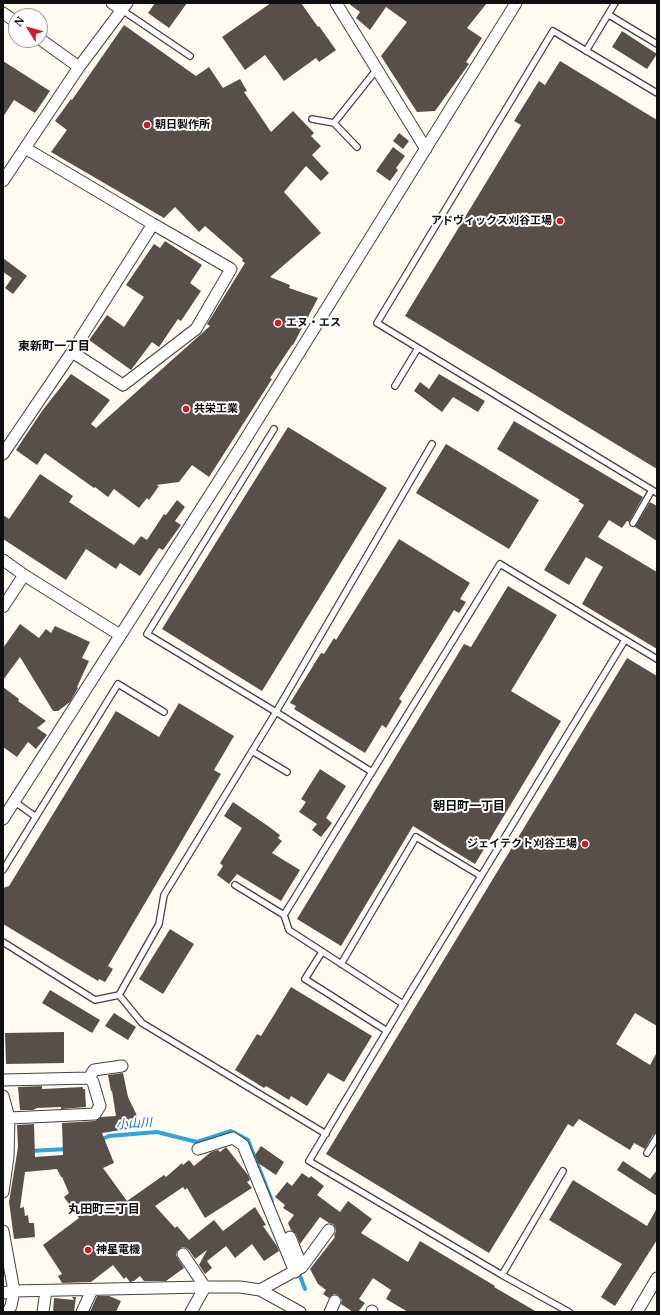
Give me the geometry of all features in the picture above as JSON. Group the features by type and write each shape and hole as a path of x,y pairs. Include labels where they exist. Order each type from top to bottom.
{"street":[{"path":"3,181 79,67 124,6 112,3"},
{"path":"336,3 426,149"},
{"path":"3,818 15,802 244,441 516,3"},
{"path":"48,45 79,67"},
{"path":"25,148 231,269 196,328 123,385 72,352"},
{"path":"3,454 72,352 153,224"},
{"path":"3,560 24,575 120,635"},
{"path":"3,607 24,575"},
{"path":"89,1078 94,1070 122,1066"},
{"path":"3,1080 89,1078 93,1082 100,1106 95,1114 9,1118"},
{"path":"3,1096 9,1118 8,1157 3,1192"},
{"path":"198,1149 233,1138 243,1145 298,1269"},
{"path":"260,1290 298,1269 329,1230"},
{"path":"3,1231 8,1292 11,1306 8,1312"},
{"path":"290,1237 298,1269"},
{"path":"183,1254 204,1287"},
{"path":"637,1312 657,1278"},
{"path":"190,1312 204,1287"},
{"path":"8,1292 240,1287 260,1290 300,1312"},
{"path":"43,1312 46,1290"},
{"path":"82,1312 92,1290"},
{"path":"330,1312 335,1301"}],"lane":[{"path":"586,51 615,3"},
{"path":"124,6 190,56"},
{"path":"609,15 657,44"},
{"path":"633,523 654,492 377,324 553,32 657,93"},
{"path":"334,123 377,69"},
{"path":"312,119 334,123 357,147"},
{"path":"395,386 418,348"},
{"path":"274,429 147,634 372,772"},
{"path":"3,942 95,1000 119,995 159,924 164,895 276,712 432,444"},
{"path":"284,915 500,564 657,659"},
{"path":"569,1312 502,1275 309,1161 625,640"},
{"path":"3,870 118,684 164,712"},
{"path":"252,751 287,772"},
{"path":"15,802 36,817"},
{"path":"341,964 416,837 481,876"},
{"path":"235,885 284,915 289,930 403,1004"},
{"path":"322,952 305,978 387,1031"},
{"path":"119,995 142,1023 326,1134"},
{"path":"647,1153 657,1136"},
{"path":"502,1275 563,1171"}],"building":[{"path":"155,3 187,3 169,28 148,13"},
{"path":"271,3 301,3 336,50 319,62 316,58 284,81 265,55 245,70 222,37"},
{"path":"348,3 487,3 467,28 482,38 466,62 469,64 435,111 417,112 381,56 407,22 386,7 370,30 356,18 360,12"},
{"path":"124,25 196,76 209,67 223,88 240,79 247,91 244,92 271,132 293,111 314,133 311,136 321,146 312,155 329,173 321,181 306,166 284,192 321,233 270,277 290,285 289,288 318,298 293,345 270,378 272,379 209,477 192,465 179,482 156,485 159,486 149,500 147,498 139,508 114,489 108,497 45,453 37,465 16,450 42,411 71,374 110,400 91,424 96,428 210,326 207,324 245,263 242,261 243,259 205,226 199,232 175,207 164,218 51,152 67,130 55,121 71,99 72,100"},
{"path":"622,31 657,54 647,69 612,47"},
{"path":"3,61 50,91 35,113 14,100 3,117"},
{"name":"アドヴィックス刈谷工場","path":"560,61 657,120 657,469 405,316 521,125 514,121 539,81 545,85"},
{"path":"399,133 409,141 403,149 393,141"},
{"path":"393,147 405,156 396,168 398,170 390,181 376,171"},
{"path":"165,241 202,265 190,283 201,291 181,321 178,319 159,347 152,342 131,370 89,340 107,315 124,327 144,297 126,285 154,244 160,248"},
{"path":"3,258 27,276 13,294 5,288 12,278 3,272"},
{"path":"439,374 485,401 478,412 453,397 442,412 414,391 420,382 429,389"},
{"path":"514,421 643,497 629,522 627,521 622,528 609,520 598,537 657,572 657,649 582,604 603,567 586,557 569,585 544,570 584,505 578,501 580,500 497,449"},
{"path":"288,427 387,488 262,691 162,629"},
{"path":"446,444 539,500 509,549 416,493"},
{"path":"40,474 73,496 69,502 134,545 141,536 147,540 164,514 166,515 177,500 185,507 175,521 181,525 163,550 159,548 140,576 120,563 116,569 86,549 66,580 3,539 3,515 9,519"},
{"path":"650,502 657,506 657,541 635,527"},
{"path":"399,539 470,583 460,599 466,602 459,613 454,610 399,699 402,701 386,728 382,725 365,753 294,709 296,706 290,703 321,653 324,654 334,638 336,640"},
{"path":"508,586 557,615 511,691 561,721 475,864 413,826 341,946 297,919 464,644 471,647"},
{"path":"20,624 39,638 46,629 51,633 55,626 90,642 82,658 89,661 77,687 78,688 70,702 58,711 53,711 20,657 3,680 3,648"},
{"name":"ジェイテクト刈谷工場","path":"627,658 657,676 657,1026 635,1013 616,1044 650,1065 657,1052 657,1133 653,1135 645,1149 634,1143 630,1150 579,1119 573,1127 568,1124 489,1253 326,1154"},
{"path":"3,687 19,699 18,701 46,721 37,728 47,735 36,749 28,742 17,757 3,747"},
{"path":"179,703 234,736 214,770 221,774 108,966 113,969 105,982 99,979 98,981 3,924 3,888 9,886 116,711 159,737"},
{"path":"320,769 346,786 326,818 332,823 321,837 312,830 317,824 299,812 306,802 301,799"},
{"path":"233,802 280,835 278,838 282,841 272,853 300,870 281,901 237,874 229,884 217,875 223,866 220,863 242,828 224,816"},
{"path":"170,929 194,944 163,994 139,979"},
{"path":"291,987 372,1036 344,1082 328,1073 307,1106 291,1096 289,1100 266,1086 264,1088 235,1070 257,1034 261,1036"},
{"path":"50,990 100,1020 92,1033 42,1003"},
{"path":"114,1013 136,1027 128,1040 105,1026"},
{"path":"64,1032 64,1063 6,1064 5,1033"},
{"path":"123,1073 128,1097 141,1124 133,1125 133,1128 102,1133 114,1163 103,1168 127,1201 164,1175 166,1177 182,1163 183,1165 189,1160 194,1166 211,1152 218,1150 220,1152 226,1147 248,1175 250,1180 247,1182 252,1188 205,1218 187,1188 185,1190 183,1187 155,1206 175,1228 177,1226 189,1240 214,1220 223,1231 255,1207 266,1225 263,1226 279,1251 264,1261 252,1244 235,1258 226,1246 207,1261 212,1268 205,1274 199,1265 207,1250 195,1259 189,1250 182,1247 177,1251 176,1255 184,1268 166,1281 144,1281 140,1276 134,1281 130,1282 126,1277 124,1279 113,1265 91,1282 62,1283 58,1276 62,1274 43,1245 79,1218 64,1197 69,1193 57,1169 25,1172 20,1208 24,1207 25,1216 28,1215 29,1223 34,1223 35,1237 14,1239 9,1202 18,1147 17,1125 34,1124 35,1157 63,1155 62,1123 95,1121 101,1117 116,1116 108,1075"},
{"path":"42,1086 42,1089 83,1087 83,1089 85,1089 86,1107 61,1109 61,1107 37,1108 33,1110 20,1110 18,1087"},
{"path":"261,1146 284,1162 276,1175 258,1163 255,1155"},
{"path":"623,1161 650,1179 657,1170 657,1196 617,1170"},
{"path":"302,1173 309,1178 311,1176 324,1186 317,1195 340,1212 348,1201 372,1219 361,1233 408,1262 420,1241 537,1312 408,1312 386,1299 391,1290 373,1278 359,1299 365,1303 358,1312 353,1312 341,1304 342,1300 338,1295 334,1294 329,1298 323,1294 326,1290 318,1284 310,1269 335,1237 335,1227 333,1224 320,1217 300,1244 296,1234 291,1230 288,1223 294,1215 283,1208 285,1205 275,1197 287,1182 292,1186"},
{"path":"573,1180 647,1226 657,1208 657,1240 615,1306 601,1297 622,1264 549,1220"},
{"path":"97,1296 109,1296 121,1301 116,1312 90,1312"},
{"path":"72,1297 76,1297 74,1312 53,1312 54,1298 74,1300"}],"waterway":[{"name":"小山川","path":"100,1140 109,1136 157,1132 197,1142 231,1131 248,1140 272,1201"},
{"name":"小山川","path":"30,1151 67,1149"},
{"name":"小山川","path":"298,1271 305,1289"}],"place":[{"name":"朝日製作所","path":"147,125"},
{"name":"アドヴィックス刈谷工場","path":"560,221"},
{"name":"エヌ・エス","path":"278,323"},
{"name":"共栄工業","path":"186,409"},
{"name":"ジェイテクト刈谷工場","path":"585,844"},
{"name":"神星電機","path":"88,1250"}],"district":[{"name":"東新町一丁目","path":"54,347"},
{"name":"朝日町一丁目","path":"469,807"},
{"name":"丸田町三丁目","path":"104,1210"}]}
